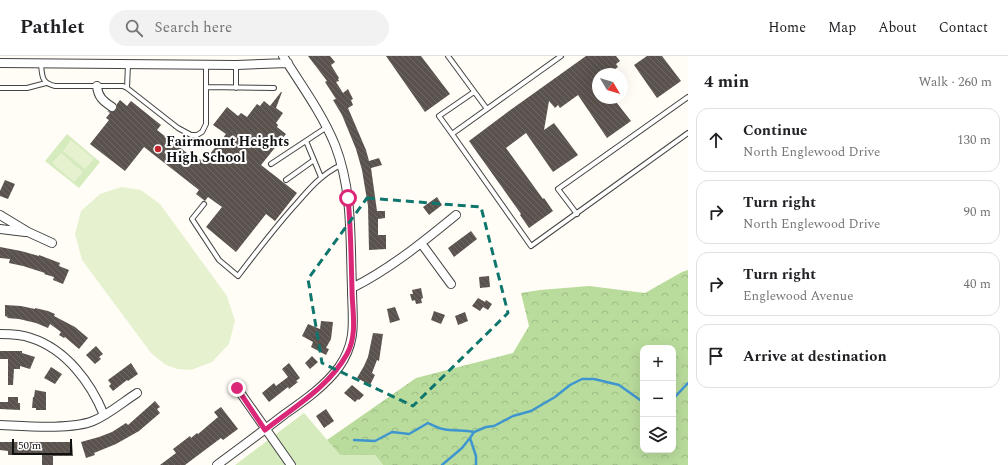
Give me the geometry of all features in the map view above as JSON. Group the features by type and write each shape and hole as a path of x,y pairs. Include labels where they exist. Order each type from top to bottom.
{"street":[{"path":"0,63 236,65 286,60 309,95 327,127 341,165 345,182 350,220 354,321 350,349 335,371 316,391 217,465"},
{"path":"97,86 98,94 112,108"},
{"path":"0,215 28,232 52,243"},
{"path":"352,288 376,275 421,243 456,215"},
{"path":"0,229 28,232"},
{"path":"421,243 451,284"},
{"path":"0,334 32,338 59,353 70,362 87,383 99,403 104,415"},
{"path":"237,388 291,465"},
{"path":"0,425 77,425 92,422 137,393"}],"lane":[{"path":"448,56 487,109"},
{"path":"452,134 560,56"},
{"path":"41,64 42,78 46,83"},
{"path":"127,88 128,64"},
{"path":"0,88 27,88 46,83 56,86 123,86 178,128 191,135 196,135 202,132 206,124 206,65"},
{"path":"236,65 236,88"},
{"path":"206,87 274,88"},
{"path":"474,92 439,116 531,246 688,133"},
{"path":"576,214 558,188 688,97"},
{"path":"271,164 327,127"},
{"path":"306,141 321,177"},
{"path":"286,180 314,160"},
{"path":"204,204 192,219 219,260 238,276 285,216 321,177 330,170 341,165"}],"highlighted area":[{"path":"367,198 481,207 508,313 413,406 322,363 308,279"}],"green space":[{"path":"67,134 100,162 79,188 45,161"},
{"path":"71,140 94,159 85,169 63,151"},
{"path":"61,153 83,172 74,182 52,163"},
{"path":"121,187 141,190 160,204 227,296 235,321 229,344 212,362 191,370 177,369 166,365 151,353 82,260 75,234 81,211 100,194"},
{"path":"688,270 688,465 383,465 375,455 340,455 327,440 416,378 513,353 529,326 521,293 589,286 645,293"},
{"path":"304,413 340,455 375,455 383,465 235,465"}],"building":[{"path":"308,56 330,56 335,62 331,65 339,78 339,81 336,82 343,93 348,89 353,99 351,100 353,105 348,108 366,150 369,161 379,158 382,165 371,168 377,211 385,211 385,218 378,219 378,235 386,235 386,249 369,250 368,206 362,170 356,149 342,115 333,100 336,99 325,82 327,81"},
{"path":"386,56 421,56 450,94 425,112"},
{"path":"586,56 616,56 620,61 616,64 618,67 617,68 592,68 592,104 618,104 631,121 607,138 578,95 560,108 558,105 555,108 549,101 544,130 554,123 578,155 553,172 526,133 506,148 553,211 529,228 520,215 521,214 469,141"},
{"path":"647,56 662,56 681,81 657,98 634,65"},
{"path":"281,92 276,108 283,113 276,123 278,125 277,127 286,134 261,165 297,193 275,221 266,214 236,252 206,227 222,207 208,197 205,201 196,194 199,190 144,147 125,171 90,144 109,120 106,118 110,113 107,111 112,112 116,110 117,104 120,100 127,106 131,101 161,125 157,130 196,160 206,159 226,134 213,125 227,107 238,116 241,113 247,117 257,104 260,106 264,101 270,106"},
{"path":"5,180 15,184 8,199 0,196 0,191"},
{"path":"437,197 442,205 429,215 423,207"},
{"path":"471,231 477,239 454,257 448,248"},
{"path":"0,247 39,255 60,263 59,266 69,270 63,284 53,280 54,277 44,274 45,273 9,263 10,259 0,258"},
{"path":"489,276 490,287 480,288 479,277"},
{"path":"421,288 423,298 421,299 422,303 416,304 415,300 412,301 410,294 413,294 412,290"},
{"path":"478,298 485,302 486,300 492,304 488,310 483,307 480,311 472,306"},
{"path":"5,305 21,306 48,311 55,314 54,316 75,327 88,338 79,349 65,337 64,338 59,335 61,332 50,324 48,328 36,323 7,318 8,317 5,316"},
{"path":"395,307 400,320 390,323 387,309"},
{"path":"434,311 445,315 441,324 431,320"},
{"path":"465,312 468,321 458,325 455,316"},
{"path":"321,321 333,322 331,339 326,348 329,349 326,355 311,347 313,342 302,336 308,324 320,329"},
{"path":"373,333 383,334 379,361 377,360 372,373 375,375 370,385 357,378 368,357"},
{"path":"96,346 103,354 99,357 101,359 95,364 86,355"},
{"path":"0,351 22,351 22,353 35,357 30,369 20,366 20,369 14,369 13,385 8,385 8,359 0,359"},
{"path":"312,356 318,362 310,369 305,363"},
{"path":"131,363 138,374 128,381 127,380 113,391 109,386 111,384 108,380"},
{"path":"289,363 300,378 296,381 298,382 289,389 288,387 269,402 262,393 274,383 276,386 288,377 282,369"},
{"path":"51,367 62,374 55,384 44,378"},
{"path":"352,385 364,395 355,402 344,393"},
{"path":"35,390 46,392 46,410 36,410 36,408 32,408"},
{"path":"8,397 18,397 20,410 0,409 0,402 8,402"},
{"path":"155,401 160,407 157,409 160,413 139,431 116,444 94,453 95,455 86,458 81,442 112,432 126,423 128,425"},
{"path":"221,407 238,429 223,440 221,438 185,465 160,465 176,453 173,449 190,436 191,438 197,433 198,434 218,417 214,412"},
{"path":"326,409 334,421 324,428 316,416"},
{"path":"0,442 72,442 73,456 53,456 53,465 42,465 42,455 8,455 8,451 0,450"}],"waterway":[{"path":"476,465 476,456 470,438 474,432 486,427 494,426 513,416 531,411 555,397 570,385 582,379 594,379 619,385 640,400"},
{"path":"676,396 688,383"},
{"path":"354,440 375,441 392,432 409,434 428,423 443,429 474,432"},
{"path":"442,465 462,448 470,438"}],"place":[{"name":"Fairmount Heights High School","path":"158,149"}],"route":[{"path":"237,388 265,430 308,398 326,382 347,355 352,342 354,321 348,198"}]}
